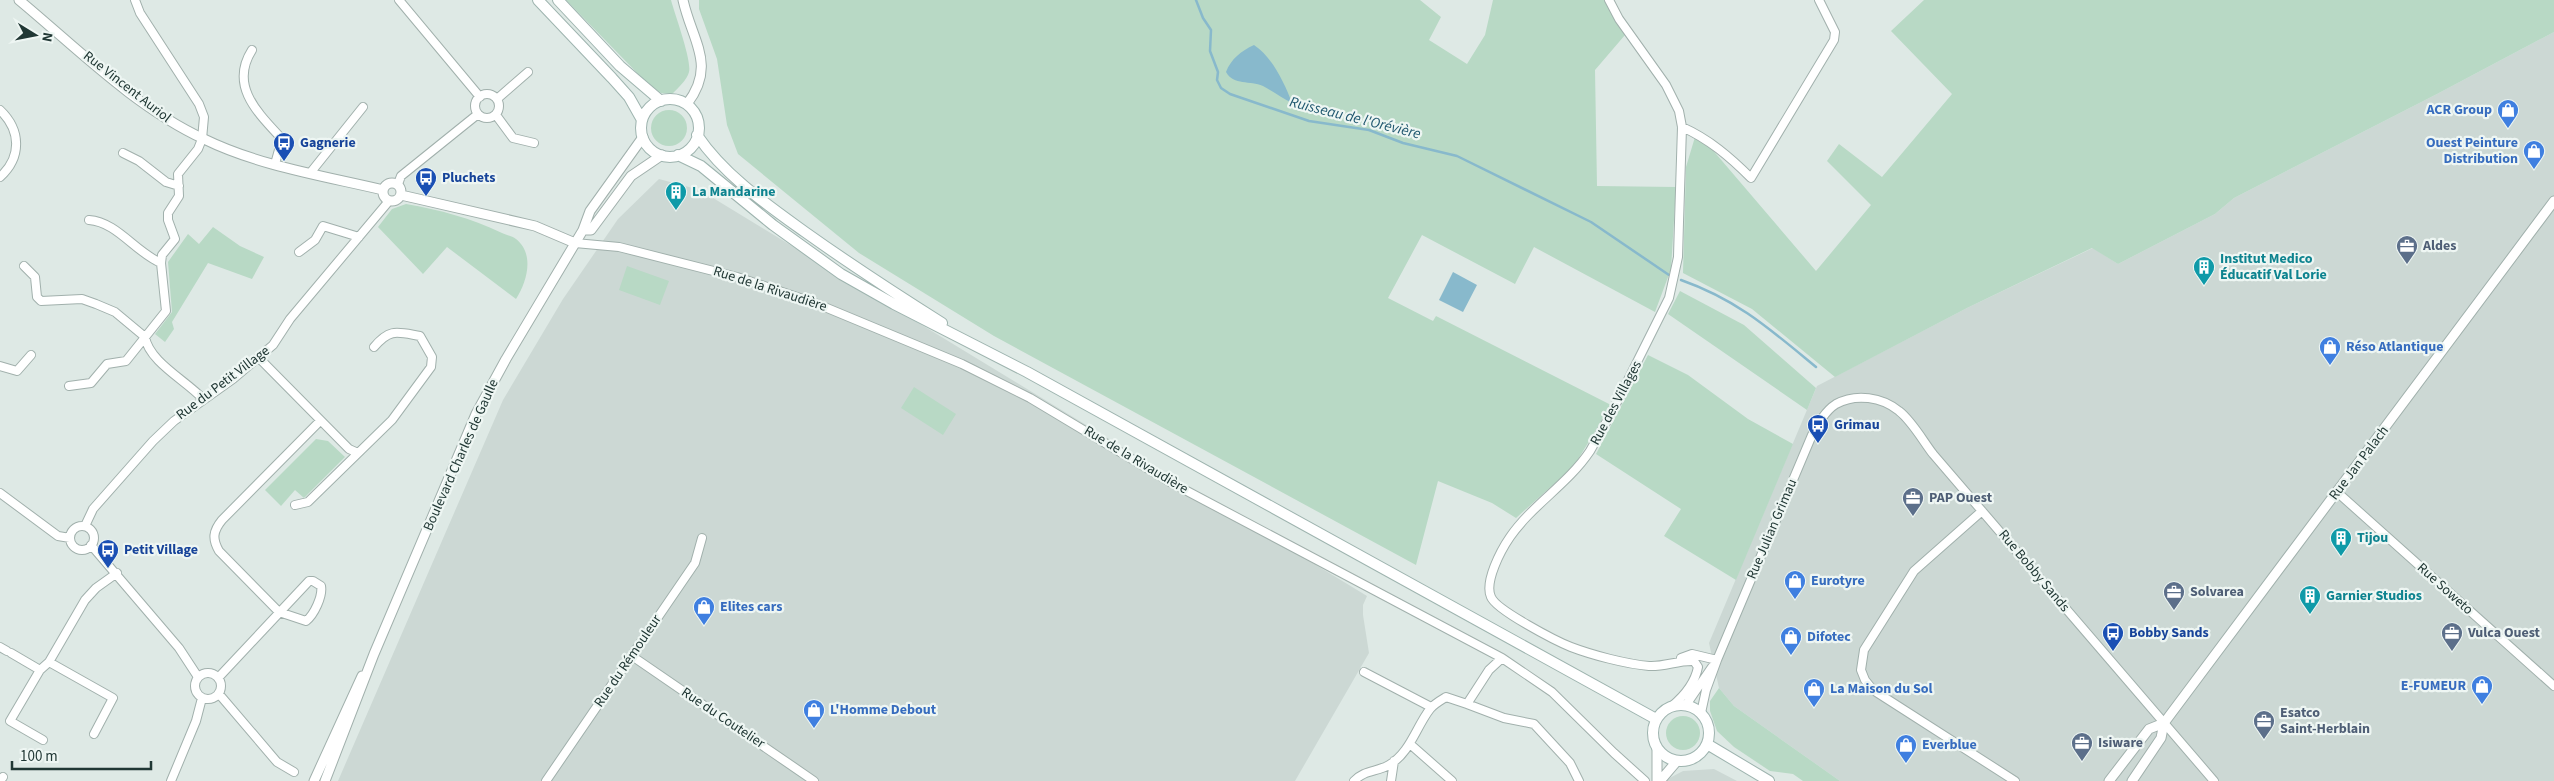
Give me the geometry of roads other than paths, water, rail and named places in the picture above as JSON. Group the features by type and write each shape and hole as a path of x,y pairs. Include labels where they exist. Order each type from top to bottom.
{"main road":[{"path":"538,0 612,78 633,103 642,120"},
{"path":"558,0 620,66 661,101"},
{"path":"672,99 687,104 695,114 698,123 697,135 689,149 678,155 662,156 654,152 642,137 642,120 648,108 661,101 672,99"},
{"path":"697,135 714,158 746,187 783,216 842,258 988,352"},
{"path":"678,155 701,166 773,225 842,274 901,308 988,352 1656,719"},
{"path":"1686,705 1701,713 1708,728 1707,744 1701,753 1692,759 1677,761 1663,755 1657,748 1653,737 1656,719 1663,711 1672,706 1686,705"},
{"path":"1707,744 1769,781"}],"street":[{"name":"Rue Vincent Auriol","path":"20,0 154,111 202,139 247,156 275,164 383,190"},
{"path":"70,386 91,383 107,364 126,361 166,311 161,263 162,255 175,239 168,220 168,213 179,196 178,174 198,149 202,139 204,123 202,112 140,13 135,0"},
{"path":"399,0 480,96"},
{"path":"683,0 700,54 703,72 700,84 687,104"},
{"name":"Rue des Villages","path":"1609,0 1619,19 1666,85 1680,111 1682,127 1678,257 1669,298 1612,412 1578,469 1510,537 1496,560 1490,583 1490,596 1498,608 1570,646 1650,666 1672,663"},
{"path":"1682,127 1698,134 1727,154 1751,178 1834,40 1834,32 1819,0"},
{"path":"252,50 244,68 245,92 255,110 282,139 275,164"},
{"path":"497,99 528,72"},
{"path":"489,94 497,99 499,108 496,115 486,118 478,114 475,105 480,96 489,94"},
{"path":"311,172 363,107"},
{"path":"0,110 14,126 16,138 13,162 0,177"},
{"path":"401,195 398,184 401,176 478,114"},
{"path":"496,115 513,138 534,143"},
{"name":"Boulevard Charles de Gaulle","path":"325,781 374,654 476,414 506,359 583,230 590,211 642,137"},
{"path":"123,153 139,160 166,182 179,186"},
{"path":"583,230 591,230 637,171 662,156"},
{"path":"398,184 391,183 383,190 385,197 389,201 397,200 401,195"},
{"path":"401,195 535,226 575,244"},
{"name":"Rue du Petit Village","path":"84,526 93,509 152,441 174,421 259,358 273,345 290,319 389,201"},
{"name":"Rue Jan Palach","path":"2132,781 2161,738 2164,723 2554,201"},
{"path":"89,220 102,221 151,259 161,263"},
{"path":"299,252 315,240 323,226 359,237"},
{"name":"Rue de la Rivaudière","path":"575,244 619,247 754,282 815,303 962,364 1030,398 1170,482 1502,658 1552,692 1614,754 1645,781"},
{"path":"24,266 34,277 38,297 42,301 82,299 116,312 145,338 146,345 153,356 193,387 203,399"},
{"path":"295,505 308,502 392,420 430,367 432,357 420,336 391,332 383,336 374,347"},
{"path":"0,366 17,371 31,355"},
{"path":"259,358 349,449 358,452"},
{"name":"Rue Bobby Sands","path":"1836,404 1856,398 1879,399 1900,411 1982,511 2214,781"},
{"name":"Rue Julian Grimau","path":"1701,713 1706,690 1717,660 1812,435 1822,417 1836,404"},
{"path":"218,678 279,612 309,581 313,581 321,586 321,594 311,616 306,621 279,612 219,551 214,543 214,536 222,520 320,421"},
{"name":"Rue Soweto","path":"2337,492 2554,686"},
{"path":"0,493 58,536 70,538"},
{"path":"1982,511 1914,571 1864,650 1861,670 1865,680 1873,690 2015,781"},
{"path":"91,545 80,550 72,544 70,538 75,528 84,526 92,532 91,545 117,573 179,648 198,677 195,687 202,698 208,700 219,694 221,686 218,678 208,673 198,677"},
{"name":"Rue du Rémouleur","path":"546,781 695,563 702,538"},
{"path":"43,740 10,721 84,600 96,588 117,573"},
{"path":"6,650 113,698 94,734"},
{"name":"Boulevard Charles de Gaulle","path":"314,781 354,690 374,654"},
{"path":"1672,663 1692,654 1717,660"},
{"name":"Rue du Coutelier","path":"632,656 814,781"},
{"path":"1467,704 1489,670 1502,658"},
{"name":"Rue Julian Grimau","path":"1686,705 1717,660"},
{"path":"1672,663 1694,661 1698,667 1691,684 1672,706"},
{"path":"1364,672 1431,707"},
{"path":"219,694 277,762 294,772"},
{"path":"1354,781 1358,776 1389,765 1394,761 1410,744 1431,707 1446,697 1504,718 1534,724 1570,763 1579,781"},
{"path":"171,781 196,721 202,698"},
{"name":"Rue Jan Palach","path":"2109,781 2149,729 2164,723"},
{"path":"1410,744 1452,781"},
{"path":"1657,748 1658,781"},
{"path":"1391,781 1394,761"},
{"path":"1658,781 1677,761"}],"water":[{"path":"1254,45 1272,63 1292,103 1263,86 1233,79 1226,72 1237,56"},
{"path":"1453,272 1477,285 1463,312 1439,300"}],"waterway":[{"name":"Ruisseau de l'Orévière","path":"1196,0 1203,18 1211,30 1210,51 1218,72 1217,80 1221,88 1230,94 1309,121 1369,130 1403,143 1457,156 1591,222 1669,275"},
{"name":"Ruisseau de l'Orévière","path":"1681,280 1720,297 1753,317 1816,367"}],"place":[{"name":"ACR Group","path":"2508,129"},
{"name":"Gagnerie","path":"284,162"},
{"name":"Ouest Peinture Distribution","path":"2534,170"},
{"name":"Pluchets","path":"426,197"},
{"name":"La Mandarine","path":"676,211"},
{"name":"Aldes","path":"2407,265"},
{"name":"Institut Medico Éducatif Val Lorie","path":"2204,286"},
{"name":"Réso Atlantique","path":"2330,366"},
{"name":"Grimau","path":"1818,444"},
{"name":"PAP Ouest","path":"1913,517"},
{"name":"Tijou","path":"2341,557"},
{"name":"Petit Village","path":"108,569"},
{"name":"Eurotyre","path":"1795,600"},
{"name":"Solvarea","path":"2174,611"},
{"name":"Garnier Studios","path":"2310,615"},
{"name":"Elites cars","path":"704,626"},
{"name":"Bobby Sands","path":"2113,652"},
{"name":"Vulca Ouest","path":"2452,652"},
{"name":"Difotec","path":"1791,656"},
{"name":"E-FUMEUR","path":"2482,705"},
{"name":"La Maison du Sol","path":"1814,708"},
{"name":"L'Homme Debout","path":"814,729"},
{"name":"Esatco Saint-Herblain","path":"2264,740"},
{"name":"Isiware","path":"2082,762"},
{"name":"Everblue","path":"1906,764"}]}
